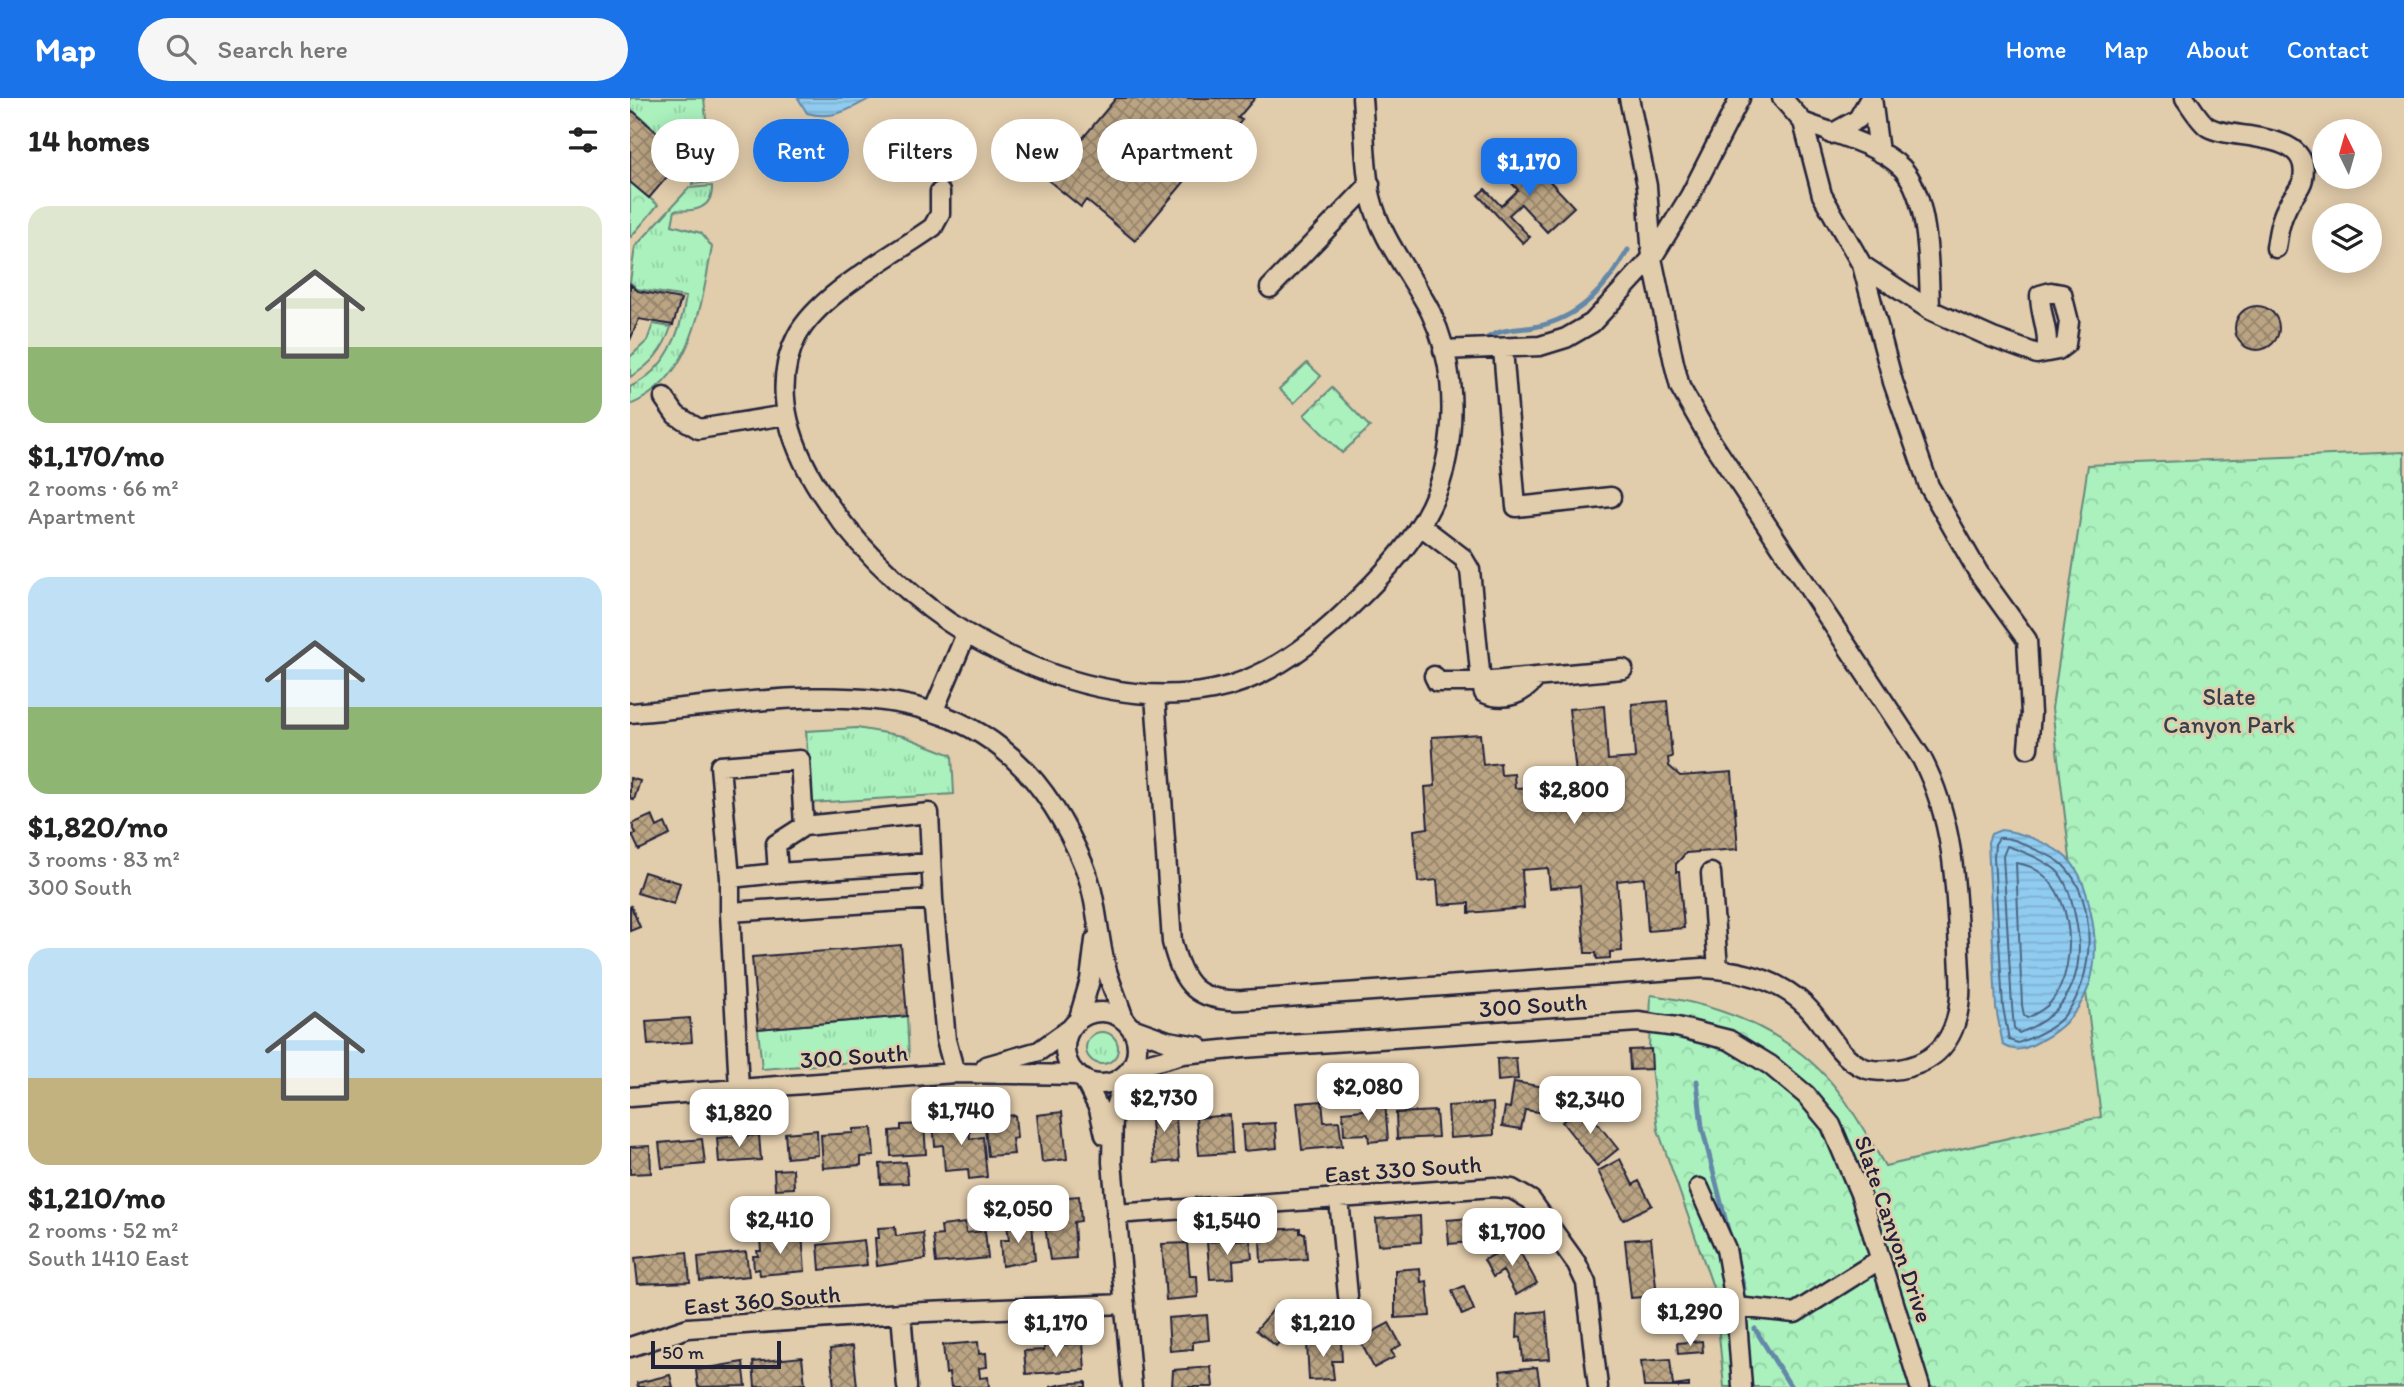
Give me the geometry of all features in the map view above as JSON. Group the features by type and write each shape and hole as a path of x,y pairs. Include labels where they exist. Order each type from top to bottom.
{"street":[{"path":"940,192 940,214 933,227 822,304 807,320 789,355 784,374 786,415 803,461 822,494 842,520 893,577 966,634 1055,675 1098,687 1155,695 1216,690 1247,680 1278,664 1349,609 1421,526 1447,459 1452,398 1443,350 1430,312 1385,231 1371,198 1362,98"},
{"path":"1155,695 1172,942 1185,978 1201,995 1218,1001 1243,1000 1718,969 1747,974 1789,993 1807,1006 1830,1040 1858,1066 1874,1071 1911,1067 1927,1061 1938,1052 1955,1026 1960,1005 1953,857 1945,813 1935,784 1915,748 1691,410 1677,375 1652,258 1647,186 1629,98"},
{"path":"1443,350 1540,346 1566,338 1592,323 1652,258 1690,196 1740,98"},
{"path":"1783,98 1803,122 1822,195 1862,265 1893,382 1929,486 1978,572 2027,640 2031,713 2028,748"},
{"path":"1831,134 1858,119 1871,98"},
{"path":"1871,98 1879,152"},
{"path":"2185,98 2208,127 2278,143 2291,150 2298,158 2303,171 2302,182 2286,208 2278,228 2276,248"},
{"path":"1803,122 1879,152 1902,168 1913,188 1923,217 1930,310"},
{"path":"1270,288 1370,184"},
{"path":"1862,265 1930,310 2037,354 2046,352"},
{"path":"1503,349 1516,507 1611,497"},
{"path":"664,398 676,415 699,429 786,415"},
{"path":"1421,526 1463,558 1470,570 1481,682"},
{"path":"934,710 966,634"},
{"path":"1434,676 1437,682 1451,684 1623,670"},
{"path":"630,713 838,695 892,701 934,710 967,724 1008,754 1041,787 1067,828 1085,869 1096,911 1105,964 1138,1051 1113,1113 1112,1162 1132,1387"},
{"path":"739,1089 730,878 720,766 800,760 803,826"},
{"path":"778,873 776,844 803,826 929,813 933,899 946,1040 955,1073"},
{"path":"730,878 931,863"},
{"path":"1711,873 1718,969"},
{"path":"730,912 933,899"},
{"path":"1096,911 1090,981 1065,1050 1068,1062 1081,1077 1099,1110 1112,1162"},
{"path":"1075,1023 1102,1011 1128,1023"},
{"name":"300 South","path":"1128,1071 1183,1054 1244,1048 1638,1022 1729,1040 1770,1065 1806,1095"},
{"name":"300 South","path":"955,1073 1022,1058 1039,1051 1075,1023"},
{"name":"300 South","path":"1128,1023 1189,1046 1244,1048"},
{"path":"1081,1077 1107,1084 1128,1071"},
{"name":"300 South","path":"630,1097 955,1073 1081,1077"},
{"name":"Slate Canyon Drive","path":"1806,1095 1831,1125 1848,1160 1920,1387"},
{"name":"East 330 South","path":"1116,1214 1494,1187 1524,1194 1548,1223 1587,1283 1598,1387"},
{"path":"1699,1188 1726,1249 1736,1307 1742,1387"},
{"path":"1339,1199 1348,1296"},
{"path":"1736,1307 1795,1313 1879,1260"},
{"name":"East 360 South","path":"630,1347 688,1328 901,1312 1125,1304"},
{"path":"901,1312 907,1387"}],"green space":[{"path":"630,98 704,98 706,119 651,119 651,126 630,108"},
{"path":"630,182 658,205 631,237 630,237"},
{"path":"712,186 706,204 695,209 675,210 672,225 701,233 712,247 698,316 690,338 681,359 668,378 651,393 630,405 630,387 654,371 670,350 680,325 686,297 637,289 630,282 635,247 689,188"},
{"path":"653,324 671,327 655,356 644,368 630,377 630,357 647,341"},
{"path":"1307,363 1321,376 1294,403 1279,389"},
{"path":"1332,388 1370,427 1342,453 1304,415"},
{"name":"Slate Canyon Park","path":"2404,452 2404,1387 1724,1387 1715,1293 1658,1130 1649,1048 1651,995 1705,1006 1732,1015 1781,1039 1803,1055 1824,1074 1842,1096 1885,1166 2101,1117 2052,708 2088,465"},
{"path":"857,728 903,736 952,755 954,794 811,803 806,731"},
{"path":"907,1016 909,1058 762,1069 758,1029"},
{"path":"1102,1032 1114,1036 1118,1048 1114,1060 1102,1064 1090,1060 1086,1048 1090,1036"}],"water":[{"path":"798,98 871,98 848,110 816,115 807,113"},
{"path":"2001,830 2037,840 2069,860 2085,890 2094,930 2093,969 2081,1003 2056,1031 2020,1049 2003,1045 1996,1008 1988,842 1991,834"}],"building":[{"path":"1116,98 1255,98 1238,118 1240,119 1099,119"},
{"path":"630,112 634,112 651,127 651,182 663,182 649,198 630,182"},
{"path":"1097,121 1097,182 1184,182 1135,241 1086,200 1081,207 1050,182 1083,182 1083,138"},
{"path":"1503,150 1521,170 1531,161 1574,207 1547,232 1521,204 1509,215 1530,237 1523,243 1478,195 1485,189 1501,206 1518,190 1509,180 1513,176 1496,157"},
{"path":"630,284 638,291 681,299 673,325 639,319 630,340"},
{"path":"2257,306 2273,312 2279,328 2273,344 2257,350 2241,344 2235,328 2241,312"},
{"path":"1667,701 1672,757 1668,758 1669,766 1680,776 1732,772 1738,849 1686,853 1676,864 1684,928 1648,931 1644,878 1617,881 1622,951 1610,952 1610,958 1597,959 1596,953 1585,953 1580,886 1550,888 1548,868 1522,870 1524,908 1469,913 1469,903 1439,905 1437,880 1418,882 1414,830 1428,828 1425,787 1435,786 1432,737 1480,734 1483,765 1500,763 1501,775 1514,774 1515,788 1566,785 1576,774 1569,709 1604,706 1608,760 1635,758 1632,704"},
{"path":"630,778 640,781 634,800 630,798"},
{"path":"652,815 657,827 665,823 670,835 639,850 632,835 636,834 632,824"},
{"path":"644,872 680,883 674,904 637,893"},
{"path":"630,907 640,927 630,931"},
{"path":"901,945 907,1016 758,1029 752,957"},
{"path":"690,1018 692,1042 648,1045 646,1021"},
{"path":"1651,1049 1652,1069 1630,1070 1629,1050"},
{"path":"1516,1058 1518,1079 1498,1081 1497,1059"},
{"path":"1514,1082 1556,1089 1552,1114 1525,1110 1521,1129 1502,1126 1505,1107 1510,1108"},
{"path":"1322,1101 1324,1122 1339,1121 1342,1146 1302,1150 1297,1103"},
{"path":"1385,1102 1388,1140 1369,1142 1368,1134 1344,1135 1343,1112 1373,1109 1373,1103"},
{"path":"1493,1103 1494,1135 1450,1138 1448,1106"},
{"path":"1175,1105 1179,1161 1154,1163 1150,1106"},
{"path":"1583,1105 1618,1149 1597,1166 1562,1122"},
{"path":"1436,1111 1438,1137 1397,1139 1396,1113"},
{"path":"1062,1112 1067,1159 1042,1162 1037,1115"},
{"path":"1015,1115 1017,1138 1012,1139 1014,1154 988,1156 984,1118"},
{"path":"1230,1115 1232,1153 1199,1155 1196,1118"},
{"path":"969,1118 970,1139 983,1137 987,1177 969,1179 968,1169 945,1171 943,1145 935,1146 933,1121"},
{"path":"1275,1123 1277,1148 1244,1151 1242,1125"},
{"path":"924,1124 926,1154 891,1156 890,1131 901,1130 901,1125"},
{"path":"872,1128 874,1156 861,1157 861,1165 823,1168 821,1135 853,1133 853,1129"},
{"path":"817,1130 818,1155 787,1158 785,1133"},
{"path":"759,1135 761,1160 719,1163 717,1138"},
{"path":"702,1139 705,1164 662,1168 659,1143"},
{"path":"650,1146 651,1173 630,1174 630,1147"},
{"path":"1620,1159 1633,1185 1639,1181 1652,1205 1623,1220 1598,1171"},
{"path":"906,1162 908,1183 881,1184 880,1164"},
{"path":"793,1169 794,1188 775,1189 774,1170"},
{"path":"1079,1196 1081,1221 1074,1222 1076,1258 1050,1260 1041,1199"},
{"path":"1420,1216 1421,1242 1378,1245 1376,1219"},
{"path":"1496,1216 1497,1240 1449,1244 1447,1220"},
{"path":"965,1223 966,1233 985,1231 988,1258 936,1263 933,1236 942,1235 941,1226"},
{"path":"1032,1223 1035,1260 1002,1266 1000,1240 1009,1240 1007,1225"},
{"path":"895,1227 896,1236 923,1233 926,1259 877,1266 875,1238 879,1238 878,1228"},
{"path":"1300,1228 1300,1233 1305,1233 1307,1259 1261,1262 1260,1239 1270,1238 1270,1230"},
{"path":"802,1235 805,1271 760,1275 759,1269 754,1270 753,1256 758,1256 757,1251 761,1251 760,1239"},
{"path":"1651,1238 1657,1296 1631,1298 1625,1240"},
{"path":"1250,1239 1252,1258 1233,1260 1234,1278 1210,1279 1207,1242"},
{"path":"864,1240 867,1265 820,1270 818,1245"},
{"path":"1187,1243 1190,1276 1197,1276 1198,1297 1166,1300 1162,1244"},
{"path":"1515,1243 1537,1283 1516,1295 1503,1271 1493,1277 1484,1260"},
{"path":"687,1252 690,1282 638,1284 635,1258"},
{"path":"746,1252 749,1276 700,1281 698,1257"},
{"path":"1420,1268 1421,1282 1427,1281 1430,1316 1395,1318 1395,1270"},
{"path":"1464,1286 1474,1310 1462,1315 1452,1291"},
{"path":"1279,1303 1306,1326 1291,1343 1284,1337 1276,1346 1256,1330"},
{"path":"1546,1311 1550,1359 1523,1361 1521,1337 1517,1338 1518,1314"},
{"path":"1207,1315 1209,1340 1193,1342 1193,1349 1170,1351 1168,1318"},
{"path":"1389,1323 1401,1345 1391,1351 1395,1357 1374,1368 1359,1339"},
{"path":"1341,1341 1342,1361 1332,1361 1334,1379 1309,1380 1307,1343"},
{"path":"1702,1341 1703,1352 1678,1354 1677,1343"},
{"path":"978,1342 979,1354 986,1353 987,1367 979,1368 980,1378 988,1377 989,1387 951,1387 949,1373 946,1374 943,1345"},
{"path":"1083,1343 1085,1370 1026,1374 1024,1351 1044,1350 1044,1346"},
{"path":"853,1346 857,1387 834,1387 830,1349"},
{"path":"802,1357 805,1384 755,1387 753,1362"},
{"path":"1670,1359 1673,1386 1689,1384 1689,1387 1644,1387 1641,1361"},
{"path":"743,1362 746,1386 698,1387 696,1370"},
{"path":"1211,1367 1213,1387 1172,1387 1173,1370"},
{"path":"1537,1367 1540,1387 1502,1387 1500,1371"},
{"path":"670,1375 673,1387 638,1387 637,1383"},
{"path":"1086,1382 1086,1387 1050,1387 1063,1384"}],"waterway":[{"path":"1487,338 1504,331 1550,323 1578,309 1600,289 1628,250"},
{"path":"1697,1081 1702,1127 1731,1242"},
{"path":"1737,1261 1744,1289"},
{"path":"1755,1329 1791,1387"}]}
